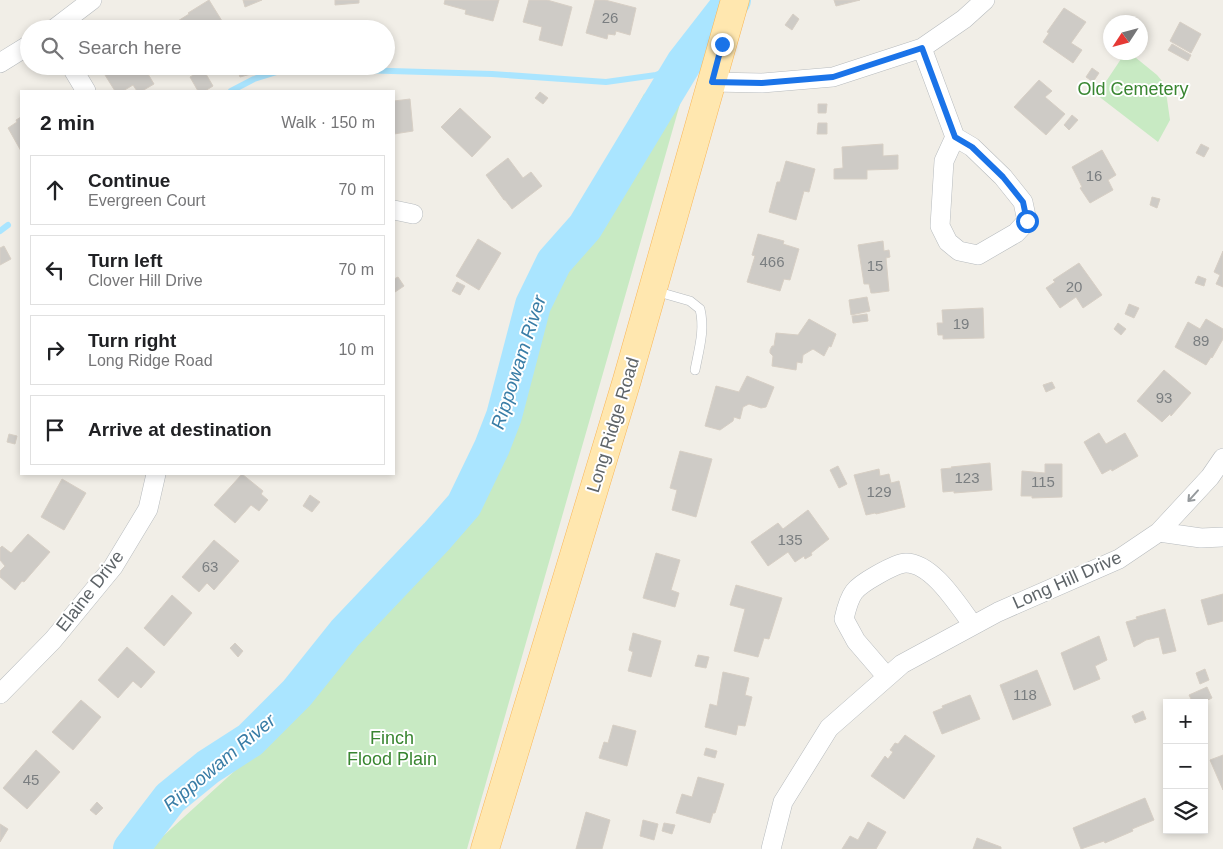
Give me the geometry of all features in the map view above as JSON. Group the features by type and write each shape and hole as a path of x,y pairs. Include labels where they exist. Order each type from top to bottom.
{"main road":[{"name":"Long Ridge Road","path":"485,849 652,291 734,0"}],"street":[{"path":"66,20 92,0"},
{"path":"712,82 762,83 833,77 922,48 964,19 985,0"},
{"path":"922,48 955,137 972,147 1003,177 1023,202 1027,221 1016,234 978,255 959,251 948,242 940,226 944,161 955,137"},
{"path":"0,63 20,51"},
{"path":"76,75 85,90"},
{"path":"395,210 413,214"},
{"name":"Long Hill Drive","path":"771,849 783,802 829,728 902,664 998,612 1119,559 1159,532 1210,477 1223,458"},
{"name":"Elaine Drive","path":"0,694 53,640 113,567 148,509 156,475"},
{"path":"1159,532 1201,538 1223,537"},
{"path":"888,677 856,641 844,619 848,599 860,584 884,571 906,563 921,568 940,580 973,625"}],"lane":[{"path":"652,291 690,301 700,308 703,321 702,336 694,370"}],"green space":[{"name":"Old Cemetery","path":"1120,60 1139,60 1162,81 1166,92 1170,120 1158,142 1097,95"},
{"name":"Finch Flood Plain","path":"688,76 467,849 152,849 161,838 251,756 384,613 454,533 472,498 519,322 644,94"}],"building":[{"path":"209,0 221,20 180,20"},
{"path":"243,0 262,0 245,7"},
{"path":"335,0 359,0 359,3 335,5"},
{"path":"445,0 499,0 493,21 465,14 466,10 444,4"},
{"path":"529,0 547,0 572,7 562,46 539,40 542,27 523,22"},
{"path":"595,0 605,0 636,8 630,35 616,31 615,35 608,34 607,39 586,33"},
{"path":"834,0 860,0 836,6"},
{"path":"1064,8 1086,22 1071,43 1082,50 1073,63 1043,42 1049,33 1047,32"},
{"path":"793,14 799,19 792,30 785,25"},
{"path":"1180,22 1201,34 1191,53 1170,41"},
{"path":"1172,44 1191,55 1188,61 1168,50"},
{"path":"1092,68 1099,73 1093,82 1086,77"},
{"path":"105,75 149,75 154,84 144,90 136,90 133,85 125,90 114,90"},
{"path":"193,75 207,75 213,86 207,90 197,90 190,77"},
{"path":"1039,80 1052,91 1045,97 1065,114 1046,135 1014,107"},
{"path":"540,92 548,98 543,104 535,98"},
{"path":"410,99 413,131 395,134 395,101"},
{"path":"818,104 827,104 826,113 818,113"},
{"path":"460,108 491,137 472,157 441,127"},
{"path":"1072,115 1078,120 1069,130 1064,125"},
{"path":"20,118 20,149 8,128 17,122 16,120"},
{"path":"818,123 827,123 827,134 817,134"},
{"path":"883,144 883,156 898,155 898,169 867,170 867,179 834,179 834,169 843,168 842,147"},
{"path":"1201,144 1209,148 1204,157 1196,153"},
{"path":"1102,150 1116,175 1108,180 1113,190 1090,203 1080,188 1082,187 1072,167"},
{"path":"508,158 523,178 531,172 542,186 512,209 486,175"},
{"path":"786,161 815,169 809,192 804,191 796,220 769,212 777,182 780,182"},
{"path":"1152,197 1160,199 1157,208 1150,205"},
{"path":"758,234 784,241 783,244 799,249 790,280 784,279 780,291 747,282 755,256 752,255"},
{"path":"478,239 501,253 479,290 456,276"},
{"path":"883,241 884,251 889,250 890,257 886,258 889,291 871,293 869,284 864,284 858,245"},
{"path":"4,246 11,259 0,265 0,248"},
{"path":"1223,251 1223,287 1216,284 1220,275 1214,272"},
{"path":"1079,263 1102,295 1083,308 1076,297 1060,308 1046,288 1055,282 1053,280"},
{"path":"1198,276 1206,279 1204,286 1195,283"},
{"path":"398,277 404,286 395,292 395,278"},
{"path":"457,282 465,286 460,295 452,291"},
{"path":"867,297 870,311 851,315 849,300"},
{"path":"1129,304 1139,308 1134,318 1125,314"},
{"path":"983,308 984,338 943,339 943,335 938,335 937,323 943,323 942,310"},
{"path":"867,314 868,321 853,323 852,316"},
{"path":"809,319 836,334 831,347 829,346 824,356 813,349 803,355 802,363 797,362 796,370 772,366 773,356 770,350 774,346 776,333 798,335"},
{"path":"1206,319 1223,329 1223,339 1206,365 1175,347 1188,322 1200,329"},
{"path":"1118,323 1126,329 1121,335 1114,329"},
{"path":"1164,370 1191,393 1171,416 1170,414 1162,422 1137,401"},
{"path":"747,376 774,387 766,407 761,408 749,404 743,407 740,419 734,417 733,421 720,430 705,426 716,386 739,392"},
{"path":"1052,382 1055,388 1046,392 1043,385"},
{"path":"1099,433 1106,444 1125,433 1138,456 1112,471 1111,469 1102,474 1084,442"},
{"path":"9,434 17,436 15,444 7,442"},
{"path":"680,451 712,459 696,517 672,510 677,490 670,488"},
{"path":"990,463 992,490 943,492 941,469"},
{"path":"1045,464 1062,464 1062,497 1032,498 1032,496 1021,496 1022,471 1045,473"},
{"path":"838,466 847,484 839,488 830,470"},
{"path":"879,469 880,476 889,474 891,483 899,481 905,507 866,515 854,475"},
{"path":"241,475 263,491 261,494 268,500 259,511 251,505 235,523 214,505"},
{"path":"62,479 86,493 64,530 41,517"},
{"path":"310,495 320,502 312,512 303,506"},
{"path":"808,510 829,539 805,559 804,556 795,562 788,552 768,566 751,542 778,523 783,529"},
{"path":"28,534 50,552 15,590 0,577 0,571 5,566 0,560 0,548 2,546 11,553"},
{"path":"214,540 239,561 214,590 207,583 199,592 182,577"},
{"path":"656,553 680,560 671,590 679,593 675,607 643,598"},
{"path":"736,585 782,598 769,639 764,638 758,657 734,651 745,609 730,605"},
{"path":"1223,594 1223,621 1208,625 1201,600"},
{"path":"172,595 192,613 164,646 144,628"},
{"path":"1165,609 1176,651 1163,654 1159,637 1146,640 1134,647 1126,622 1137,619 1136,617"},
{"path":"633,633 661,641 651,677 628,671 633,652 629,650"},
{"path":"1099,636 1107,660 1095,666 1100,679 1074,690 1061,653"},
{"path":"235,643 243,651 238,657 230,648"},
{"path":"127,647 155,672 141,688 133,681 118,698 98,680"},
{"path":"698,655 709,657 706,668 695,666"},
{"path":"1205,669 1209,680 1200,684 1196,673"},
{"path":"1037,670 1051,705 1013,720 1000,685"},
{"path":"723,672 749,678 745,695 752,697 745,726 738,725 736,735 705,727 710,704 717,706"},
{"path":"1207,687 1212,698 1208,700 1191,699 1189,695"},
{"path":"970,695 980,719 942,734 933,712 943,708 942,706"},
{"path":"81,700 101,717 73,750 52,732"},
{"path":"1143,711 1146,719 1135,723 1132,716"},
{"path":"613,725 636,731 627,766 599,758 604,742 608,743"},
{"path":"905,735 935,756 904,799 871,776 885,756 888,759 893,752 890,750 895,743 898,744"},
{"path":"706,748 717,751 715,758 704,755"},
{"path":"36,750 60,772 27,809 3,788"},
{"path":"1223,755 1223,790 1210,760"},
{"path":"698,777 724,784 710,823 676,813 682,794 692,797"},
{"path":"1145,798 1154,820 1105,843 1104,841 1081,849 1073,828"},
{"path":"97,802 103,808 96,815 90,810"},
{"path":"586,812 610,820 602,849 576,849"},
{"path":"643,820 658,824 654,840 640,836"},
{"path":"868,822 886,832 876,849 842,849 850,836 858,840"},
{"path":"664,823 675,825 672,834 662,831"},
{"path":"0,824 8,829 0,842"},
{"path":"977,838 1001,847 1001,849 973,849"}],"waterway":[{"name":"Rippowam River","path":"131,849 170,798 208,767 250,740 297,693 345,633 464,505 492,447 504,416 533,305 554,262 585,227 684,63 733,0"},
{"path":"395,71 492,74 606,82 656,75 684,63"},
{"path":"233,90 254,79 267,75"},
{"path":"0,231 8,225"}],"route":[{"path":"722,44 712,82 762,83 833,77 922,48 955,137 972,147 1003,177 1023,202 1027,221"}]}
